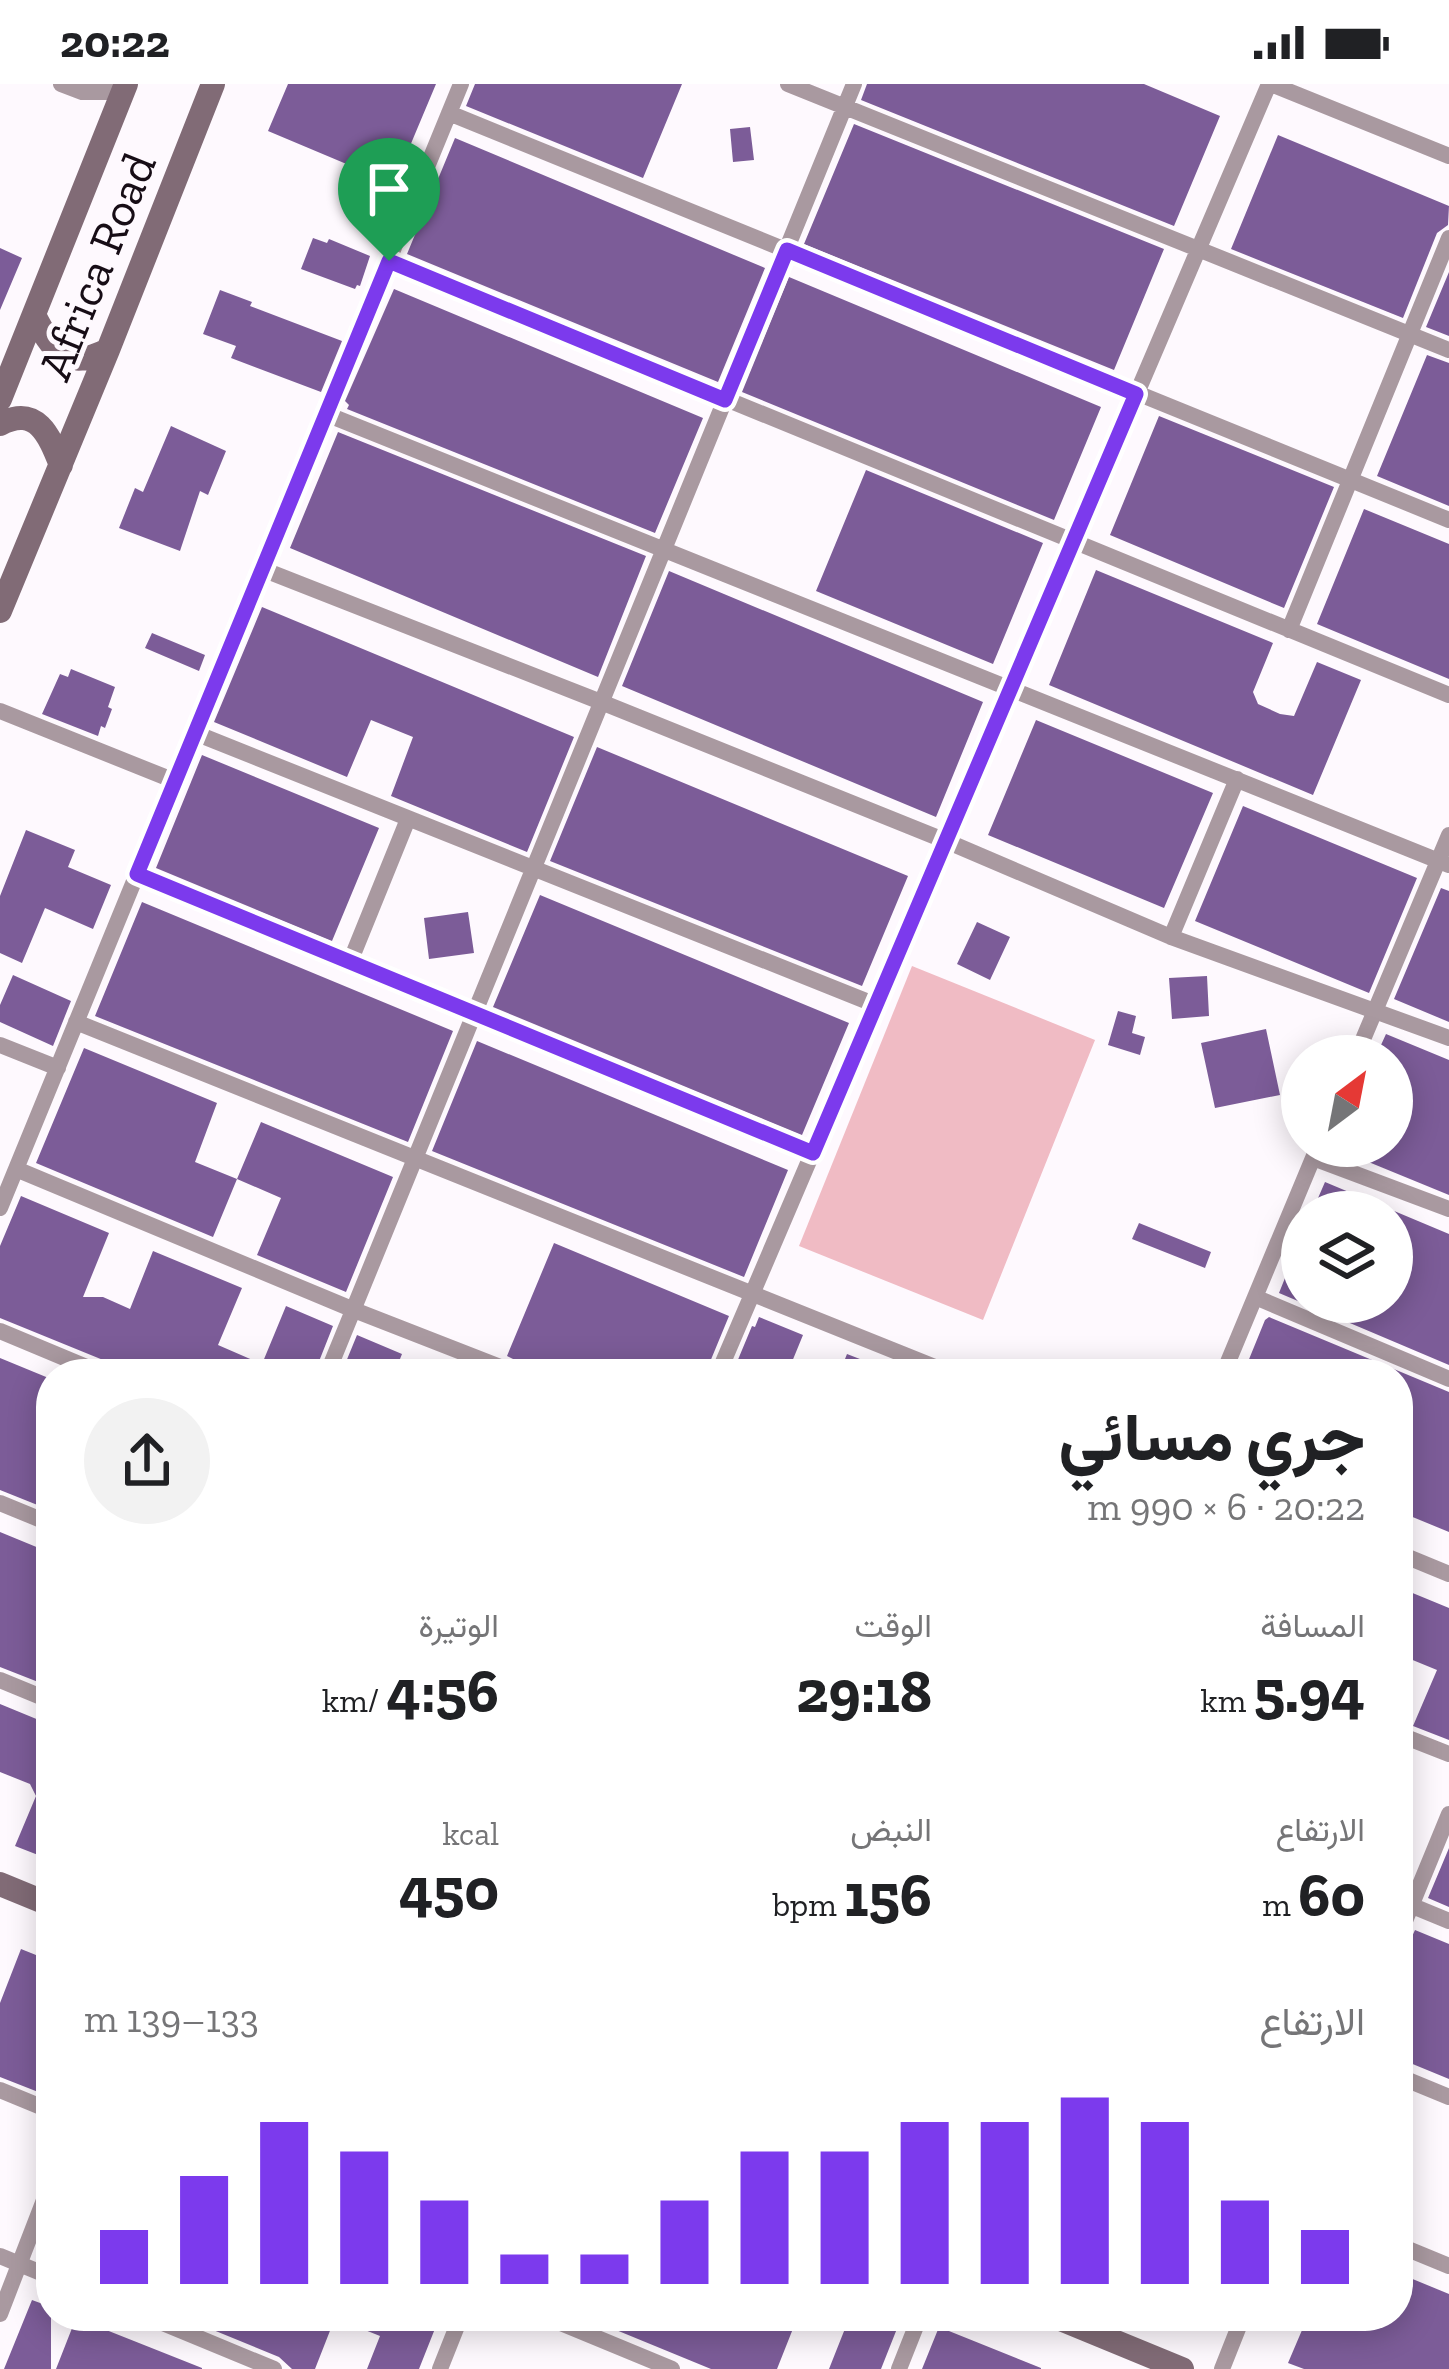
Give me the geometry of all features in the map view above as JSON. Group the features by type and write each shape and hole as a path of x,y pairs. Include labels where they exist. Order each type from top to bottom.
{"street":[{"path":"61,84 82,92 124,88"},
{"name":"Africa Road","path":"0,611 213,84"},
{"path":"0,1208 461,84"},
{"path":"788,84 1449,350"},
{"path":"333,1359 854,84"},
{"path":"724,1359 1270,84 1449,156"},
{"name":"Africa Road","path":"0,399 124,88"},
{"path":"449,113 1449,520"},
{"path":"1289,630 1449,238"},
{"path":"389,261 1449,694"},
{"path":"34,315 50,345 65,356 86,359 108,350"},
{"path":"326,414 1444,862"},
{"path":"0,424 19,417 37,423 50,438 61,465"},
{"path":"262,569 602,702 1171,937 1449,1038"},
{"path":"0,711 175,781"},
{"path":"195,734 876,1005"},
{"path":"1171,937 1237,779"},
{"path":"350,962 408,819"},
{"path":"1365,1035 1444,862 1449,835"},
{"path":"137,874 813,1153"},
{"path":"76,1022 914,1359"},
{"path":"0,1045 58,1068"},
{"path":"1229,1359 1310,1167"},
{"path":"1351,1167 1449,1209"},
{"path":"16,1169 479,1359"},
{"path":"1255,1297 1402,1359"},
{"path":"0,1331 68,1359"},
{"path":"1413,1364 1449,1379"},
{"path":"0,1503 36,1518"},
{"path":"1413,1559 1449,1574"},
{"path":"0,1680 36,1695"},
{"path":"1413,1740 1449,1754"},
{"path":"1413,1886 1449,1814"},
{"path":"0,1884 36,1899"},
{"path":"1413,1905 1449,1921"},
{"path":"1413,2083 1449,2097"},
{"path":"0,2090 36,2105"},
{"path":"0,2314 36,2222"},
{"path":"1413,2251 1449,2266"},
{"path":"0,2256 36,2271"},
{"path":"182,2331 274,2369"},
{"path":"440,2369 455,2331"},
{"path":"580,2331 672,2369"},
{"path":"898,2369 914,2331"},
{"path":"1090,2331 1182,2369"},
{"path":"1222,2369 1238,2331"}],"shaded area":[{"path":"912,966 1095,1040 983,1320 799,1246"}],"building":[{"path":"288,84 436,84 394,184 268,131"},
{"path":"475,84 682,84 643,178 466,106"},
{"path":"867,84 1144,84 1220,116 1174,226 861,100"},
{"path":"854,124 1164,249 1114,370 804,244"},
{"path":"750,127 754,160 733,162 730,129"},
{"path":"1278,135 1449,206 1448,225 1437,233 1403,318 1231,249"},
{"path":"455,138 765,268 718,382 407,254"},
{"path":"313,238 327,243 329,239 370,256 360,286 355,289 301,269"},
{"path":"0,248 22,258 0,310"},
{"path":"1449,272 1449,336 1426,327"},
{"path":"789,277 1101,407 1054,520 742,392"},
{"path":"394,289 703,418 655,533 347,409 345,401"},
{"path":"220,290 342,341 321,392 231,358 236,346 203,334"},
{"path":"1427,355 1449,363 1449,506 1377,476"},
{"path":"1159,416 1334,487 1284,608 1110,535"},
{"path":"171,426 226,451 208,495 200,491 180,551 119,528 135,488 143,492"},
{"path":"338,432 646,556 598,677 290,548"},
{"path":"866,470 1043,543 993,664 816,591"},
{"path":"1364,509 1449,544 1449,679 1317,624"},
{"path":"1096,570 1273,643 1253,692 1258,704 1280,714 1294,716 1317,662 1361,680 1313,795 1049,685"},
{"path":"669,571 983,702 936,817 622,686"},
{"path":"262,607 574,737 527,852 391,796 413,737 371,720 347,777 214,722"},
{"path":"152,633 205,655 199,671 145,648"},
{"path":"71,669 115,687 108,707 112,709 98,736 42,714 60,674 68,677"},
{"path":"1036,720 1213,793 1164,908 988,835"},
{"path":"597,747 908,876 862,986 550,861"},
{"path":"202,755 379,828 332,941 156,868"},
{"path":"1243,806 1417,878 1369,993 1195,921"},
{"path":"26,830 75,850 68,867 111,885 93,929 45,908 22,963 0,953 0,896"},
{"path":"1441,888 1449,891 1449,1022 1394,999"},
{"path":"540,895 849,1023 802,1135 493,1007"},
{"path":"142,902 453,1031 408,1142 95,1016"},
{"path":"468,912 474,953 429,959 424,918"},
{"path":"977,922 1010,937 990,980 957,964"},
{"path":"13,975 71,1001 53,1046 0,1022 0,1005"},
{"path":"1207,976 1209,1016 1172,1019 1169,978"},
{"path":"1118,1011 1136,1016 1132,1033 1145,1037 1140,1055 1108,1045"},
{"path":"1266,1029 1280,1095 1215,1108 1201,1043"},
{"path":"477,1041 788,1170 744,1277 432,1151"},
{"path":"1413,1045 1449,1060 1449,1195 1381,1167 1413,1167"},
{"path":"84,1048 217,1103 195,1162 237,1179 213,1237 36,1163"},
{"path":"261,1122 393,1177 346,1292 257,1255 281,1198 237,1179"},
{"path":"1325,1182 1346,1191 1321,1191"},
{"path":"21,1196 109,1233 83,1297 103,1297 130,1309 153,1251 242,1288 218,1345 250,1359 101,1359 0,1318 0,1246"},
{"path":"1413,1219 1449,1234 1449,1365 1350,1323 1413,1323"},
{"path":"1139,1223 1211,1252 1205,1268 1132,1239"},
{"path":"554,1243 729,1316 711,1359 507,1356"},
{"path":"286,1306 333,1326 320,1359 264,1359"},
{"path":"759,1317 803,1335 793,1359 738,1359"},
{"path":"1269,1317 1370,1359 1249,1359"},
{"path":"357,1335 402,1354 400,1359 347,1359"},
{"path":"0,1358 36,1373 36,1504 0,1490"},
{"path":"1413,1377 1449,1392 1449,1532 1413,1517"},
{"path":"0,1532 36,1547 36,1681 0,1667"},
{"path":"1413,1593 1449,1608 1449,1740 1413,1726 1437,1670 1413,1660"},
{"path":"0,1704 36,1719 36,1796 30,1784 0,1772"},
{"path":"36,1796 36,1854 15,1846"},
{"path":"1449,1848 1449,1907 1428,1898"},
{"path":"1415,1930 1449,1944 1449,2079 1413,2064"},
{"path":"21,1949 36,1955 36,2091 0,2077 0,2003"},
{"path":"1413,2279 1449,2294 1449,2369 1304,2369 1288,2363 1302,2331 1413,2331"},
{"path":"32,2300 36,2301 36,2331 51,2331 51,2369 4,2369"},
{"path":"71,2331 109,2331 202,2368 202,2369 56,2369"},
{"path":"216,2331 330,2331 315,2369 292,2369 279,2357"},
{"path":"368,2331 434,2331 419,2369 367,2369 380,2336"},
{"path":"619,2331 792,2331 777,2369 711,2369"},
{"path":"844,2331 896,2331 881,2369 829,2369"},
{"path":"937,2331 949,2331 1041,2368 1041,2369 922,2369"}],"route":[{"path":"787,250 1136,394 813,1153 137,874 389,261 725,400 787,250"}]}
